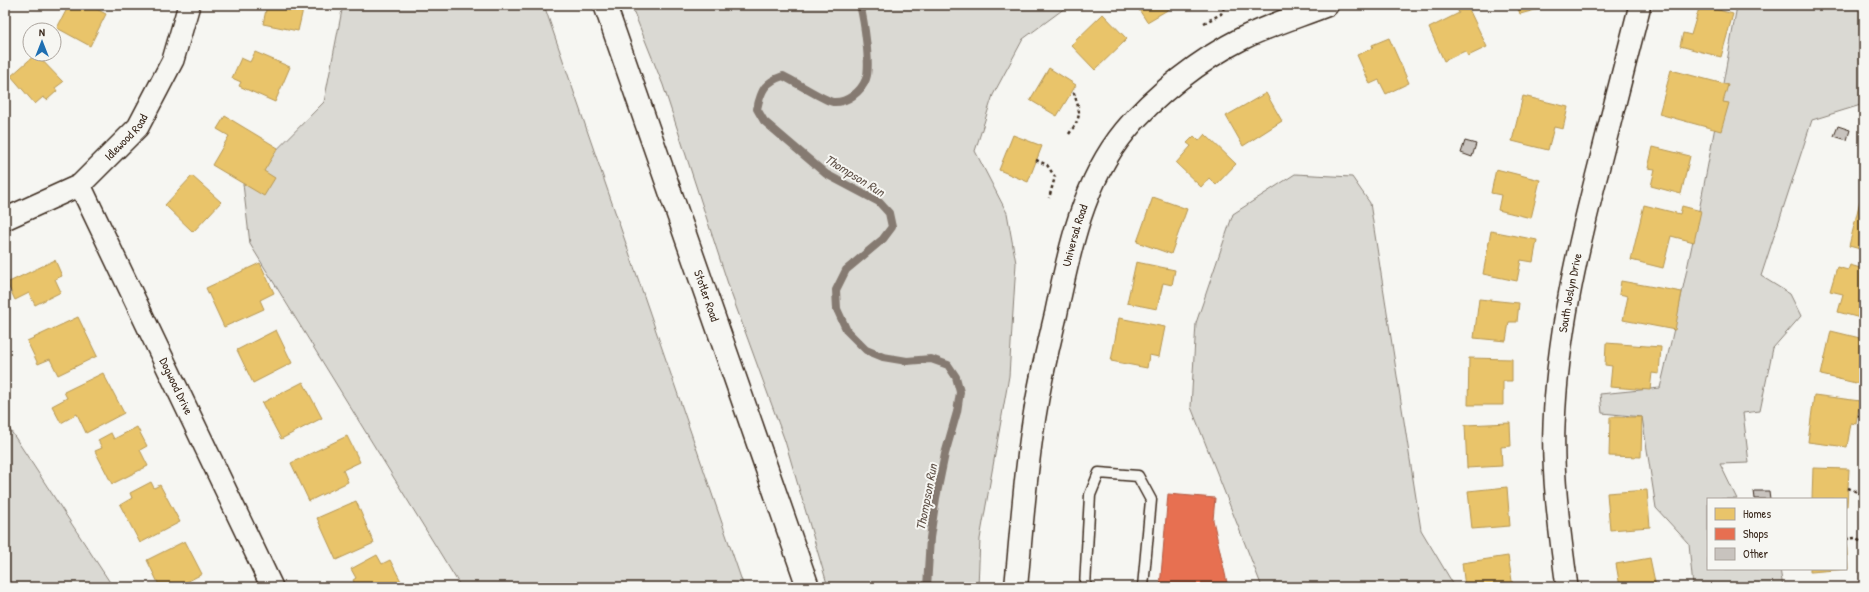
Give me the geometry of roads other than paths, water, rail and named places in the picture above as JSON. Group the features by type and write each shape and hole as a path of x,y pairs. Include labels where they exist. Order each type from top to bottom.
{"street":[{"name":"Idlewood Road","path":"5,219 80,185 138,127 173,60 190,5"},
{"name":"Stotler Road","path":"605,5 808,587"},
{"name":"Universal Road","path":"1016,587 1024,495 1037,401 1061,291 1079,219 1102,166 1125,131 1157,98 1196,66 1243,38 1327,5"},
{"name":"South Joslyn Drive","path":"1567,587 1556,496 1554,425 1559,363 1568,298 1585,220 1640,5"},
{"name":"Dogwood Drive","path":"80,185 272,587"}],"lane":[{"path":"1085,587 1090,495 1099,473 1138,476 1151,500 1143,587"}],"waterway":[{"name":"Thompson Run","path":"860,5 865,31 868,64 866,79 861,88 848,99 833,102 783,76 768,84 762,92 757,109 764,121 826,174 879,202 889,213 892,227 883,239 846,270 836,290 837,309 847,331 866,350 883,357 907,361 931,359 948,365 956,377 960,392 957,412 945,454 936,498 930,538 927,587"}]}
